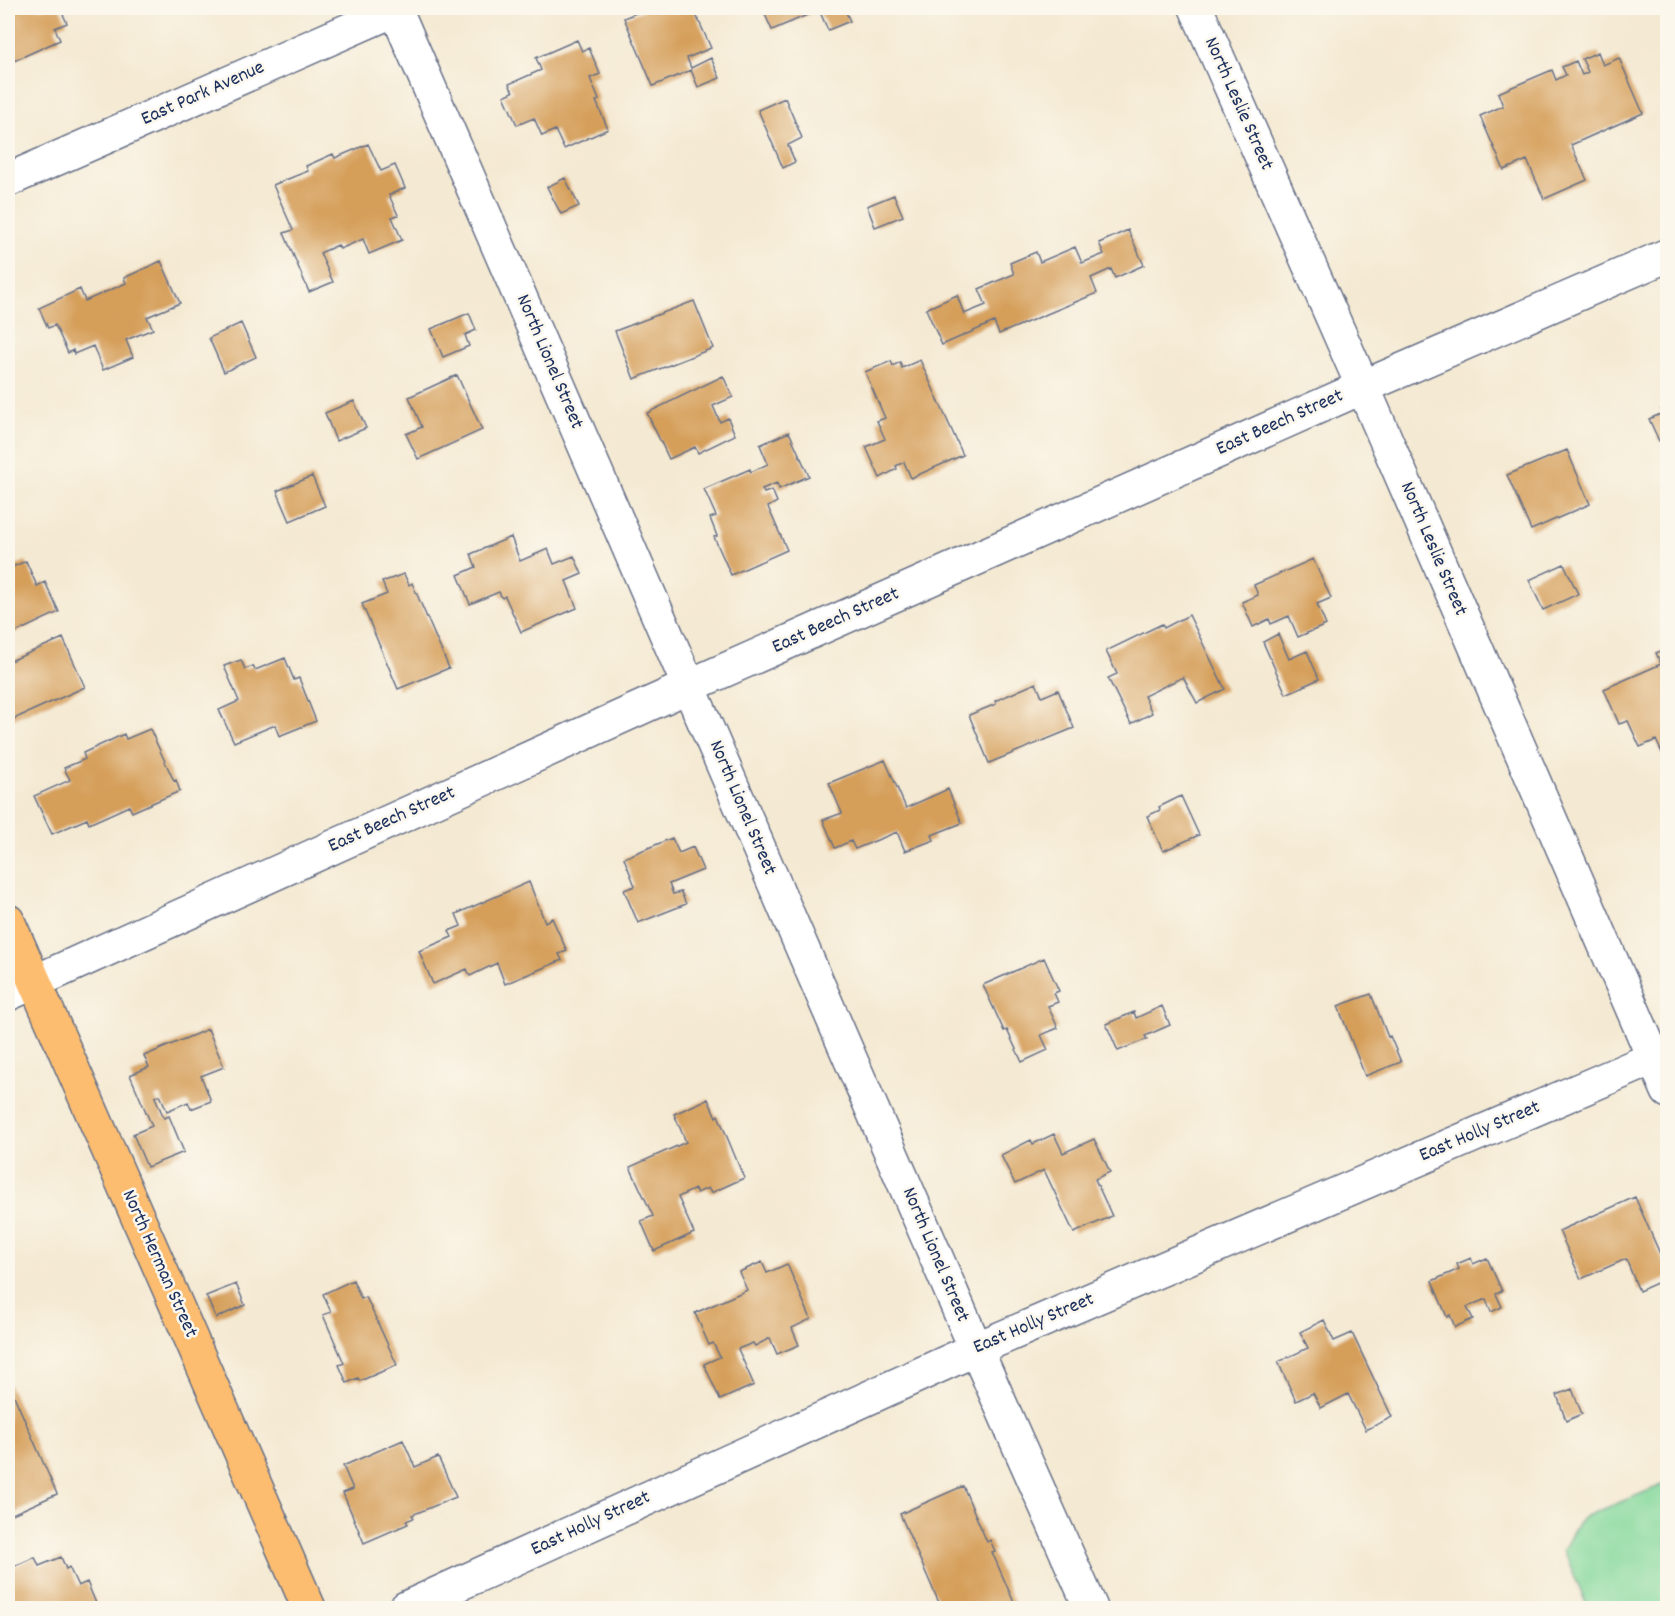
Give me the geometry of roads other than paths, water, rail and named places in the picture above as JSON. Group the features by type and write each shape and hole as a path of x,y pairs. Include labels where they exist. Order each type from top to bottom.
{"main road":[{"name":"North Herman Street","path":"8,921 21,988 309,1608"}],"street":[{"name":"East Park Avenue","path":"8,180 397,8"},
{"name":"North Lionel Street","path":"397,8 975,1349 1091,1608"},
{"name":"North Leslie Street","path":"1196,8 1660,1055 1668,1091"},
{"name":"East Beech Street","path":"21,988 689,686 1363,387 1668,255"},
{"name":"East Holly Street","path":"406,1608 975,1349 1660,1055"}]}
